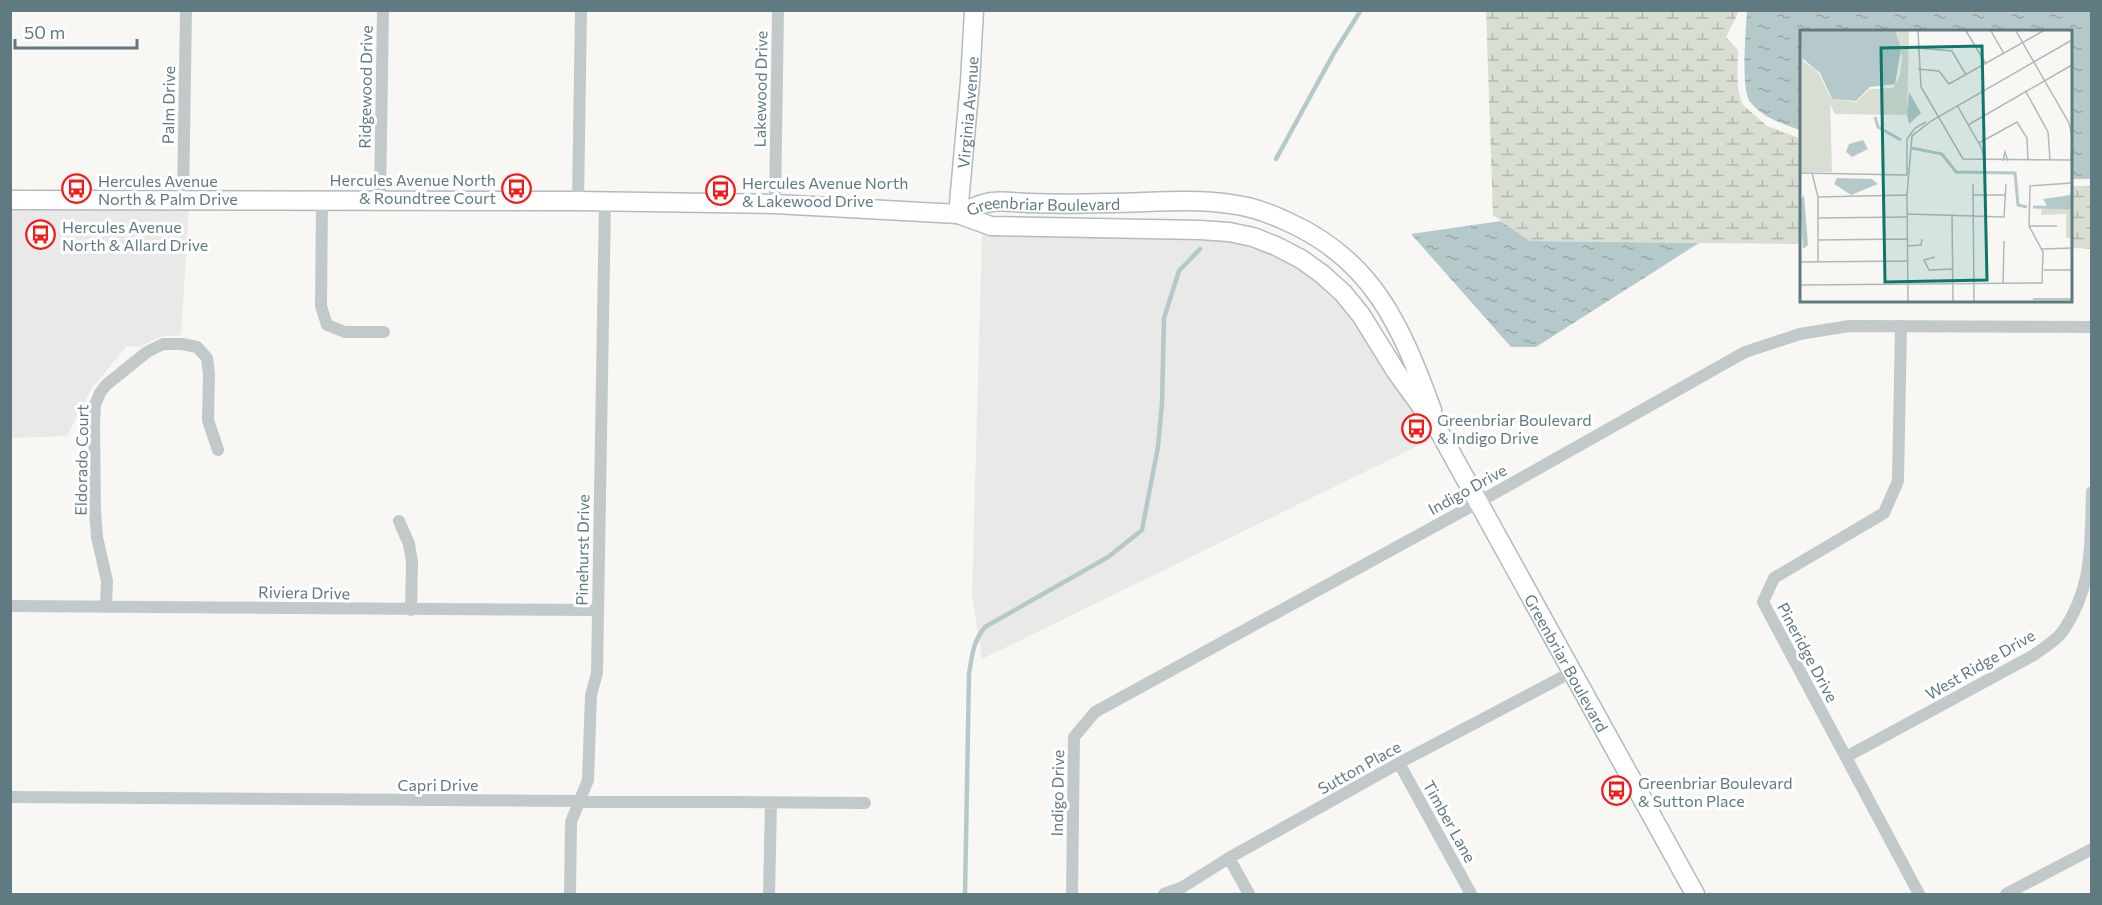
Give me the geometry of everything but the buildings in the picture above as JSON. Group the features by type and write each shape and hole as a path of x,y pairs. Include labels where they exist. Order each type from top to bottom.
{"street":[{"name":"Palm Drive","path":"183,201 186,10"},
{"name":"Ridgewood Drive","path":"380,200 383,10"},
{"path":"578,201 581,10"},
{"name":"Lakewood Drive","path":"775,204 778,10"},
{"name":"Virginia Avenue","path":"958,214 974,10"},
{"path":"10,200 578,201 775,204 958,214"},
{"path":"322,201 321,306 327,325 345,332 384,332"},
{"name":"Pinehurst Drive","path":"570,894 571,822 588,780 591,695 597,673 605,202"},
{"name":"Greenbriar Boulevard","path":"958,214 992,202 1052,204 1202,202 1230,204 1258,210 1302,228 1326,241 1341,253 1373,287 1394,320 1412,358 1440,431"},
{"name":"Greenbriar Boulevard","path":"958,214 991,226 1200,230 1253,237 1301,259 1343,293 1361,315 1395,370 1440,431 1695,894"},
{"name":"Indigo Drive","path":"1072,894 1074,737 1095,712 1479,502 1745,352 1800,334 1849,326 2091,327"},
{"name":"Pineridge Drive","path":"1901,326 1898,481 1884,513 1773,578 1763,602 1919,894"},
{"name":"Eldorado Court","path":"106,606 107,581 97,537 95,510 94,423 95,405 100,393 106,385 147,352 163,344 197,347 207,358 208,420 218,450"},
{"name":"West Ridge Drive","path":"1846,757 2034,655 2062,633 2084,592 2090,552 2091,492"},
{"path":"399,521 409,544 412,562 411,610"},
{"name":"Riviera Drive","path":"10,606 597,610"},
{"name":"Sutton Place","path":"1164,894 1181,888 1229,858 1400,763 1572,672"},
{"name":"Timber Lane","path":"1400,763 1471,894"},
{"name":"Capri Drive","path":"10,797 866,803"},
{"path":"769,894 771,803"},
{"path":"2006,894 2091,849"},
{"path":"1229,858 1249,894"}],"shaded area":[{"path":"10,208 189,209 181,335 159,337 140,347 127,346 92,388 67,436 11,438"},
{"path":"982,232 1200,238 1251,245 1272,253 1296,266 1336,298 1353,319 1387,374 1432,439 982,659 972,595"}],"green space":[{"path":"1486,11 1739,11 1726,37 1738,50 1738,85 1743,105 1767,126 1800,138 1800,244 1530,241 1493,215"},
{"path":"2072,186 2091,186 2091,249 2072,248"}],"water":[{"path":"1747,11 2091,11 2091,179 2072,179 2072,30 1800,30 1800,130 1766,116 1749,100 1745,83"},
{"path":"1501,221 1530,241 1699,243 1536,347 1511,347 1411,234"}],"waterway":[{"path":"1276,159 1334,53 1361,10"},
{"path":"965,894 969,674 975,643 985,627 1108,557 1142,530 1158,447 1162,403 1164,318 1179,271 1200,249"}],"place":[{"name":"Hercules Avenue North & Roundtree Court","path":"517,188"},
{"name":"Hercules Avenue North & Palm Drive","path":"77,189"},
{"name":"Hercules Avenue North & Lakewood Drive","path":"721,191"},
{"name":"Hercules Avenue North & Allard Drive","path":"41,235"},
{"name":"Greenbriar Boulevard & Indigo Drive","path":"1416,428"},
{"name":"Greenbriar Boulevard & Sutton Place","path":"1617,791"}]}
